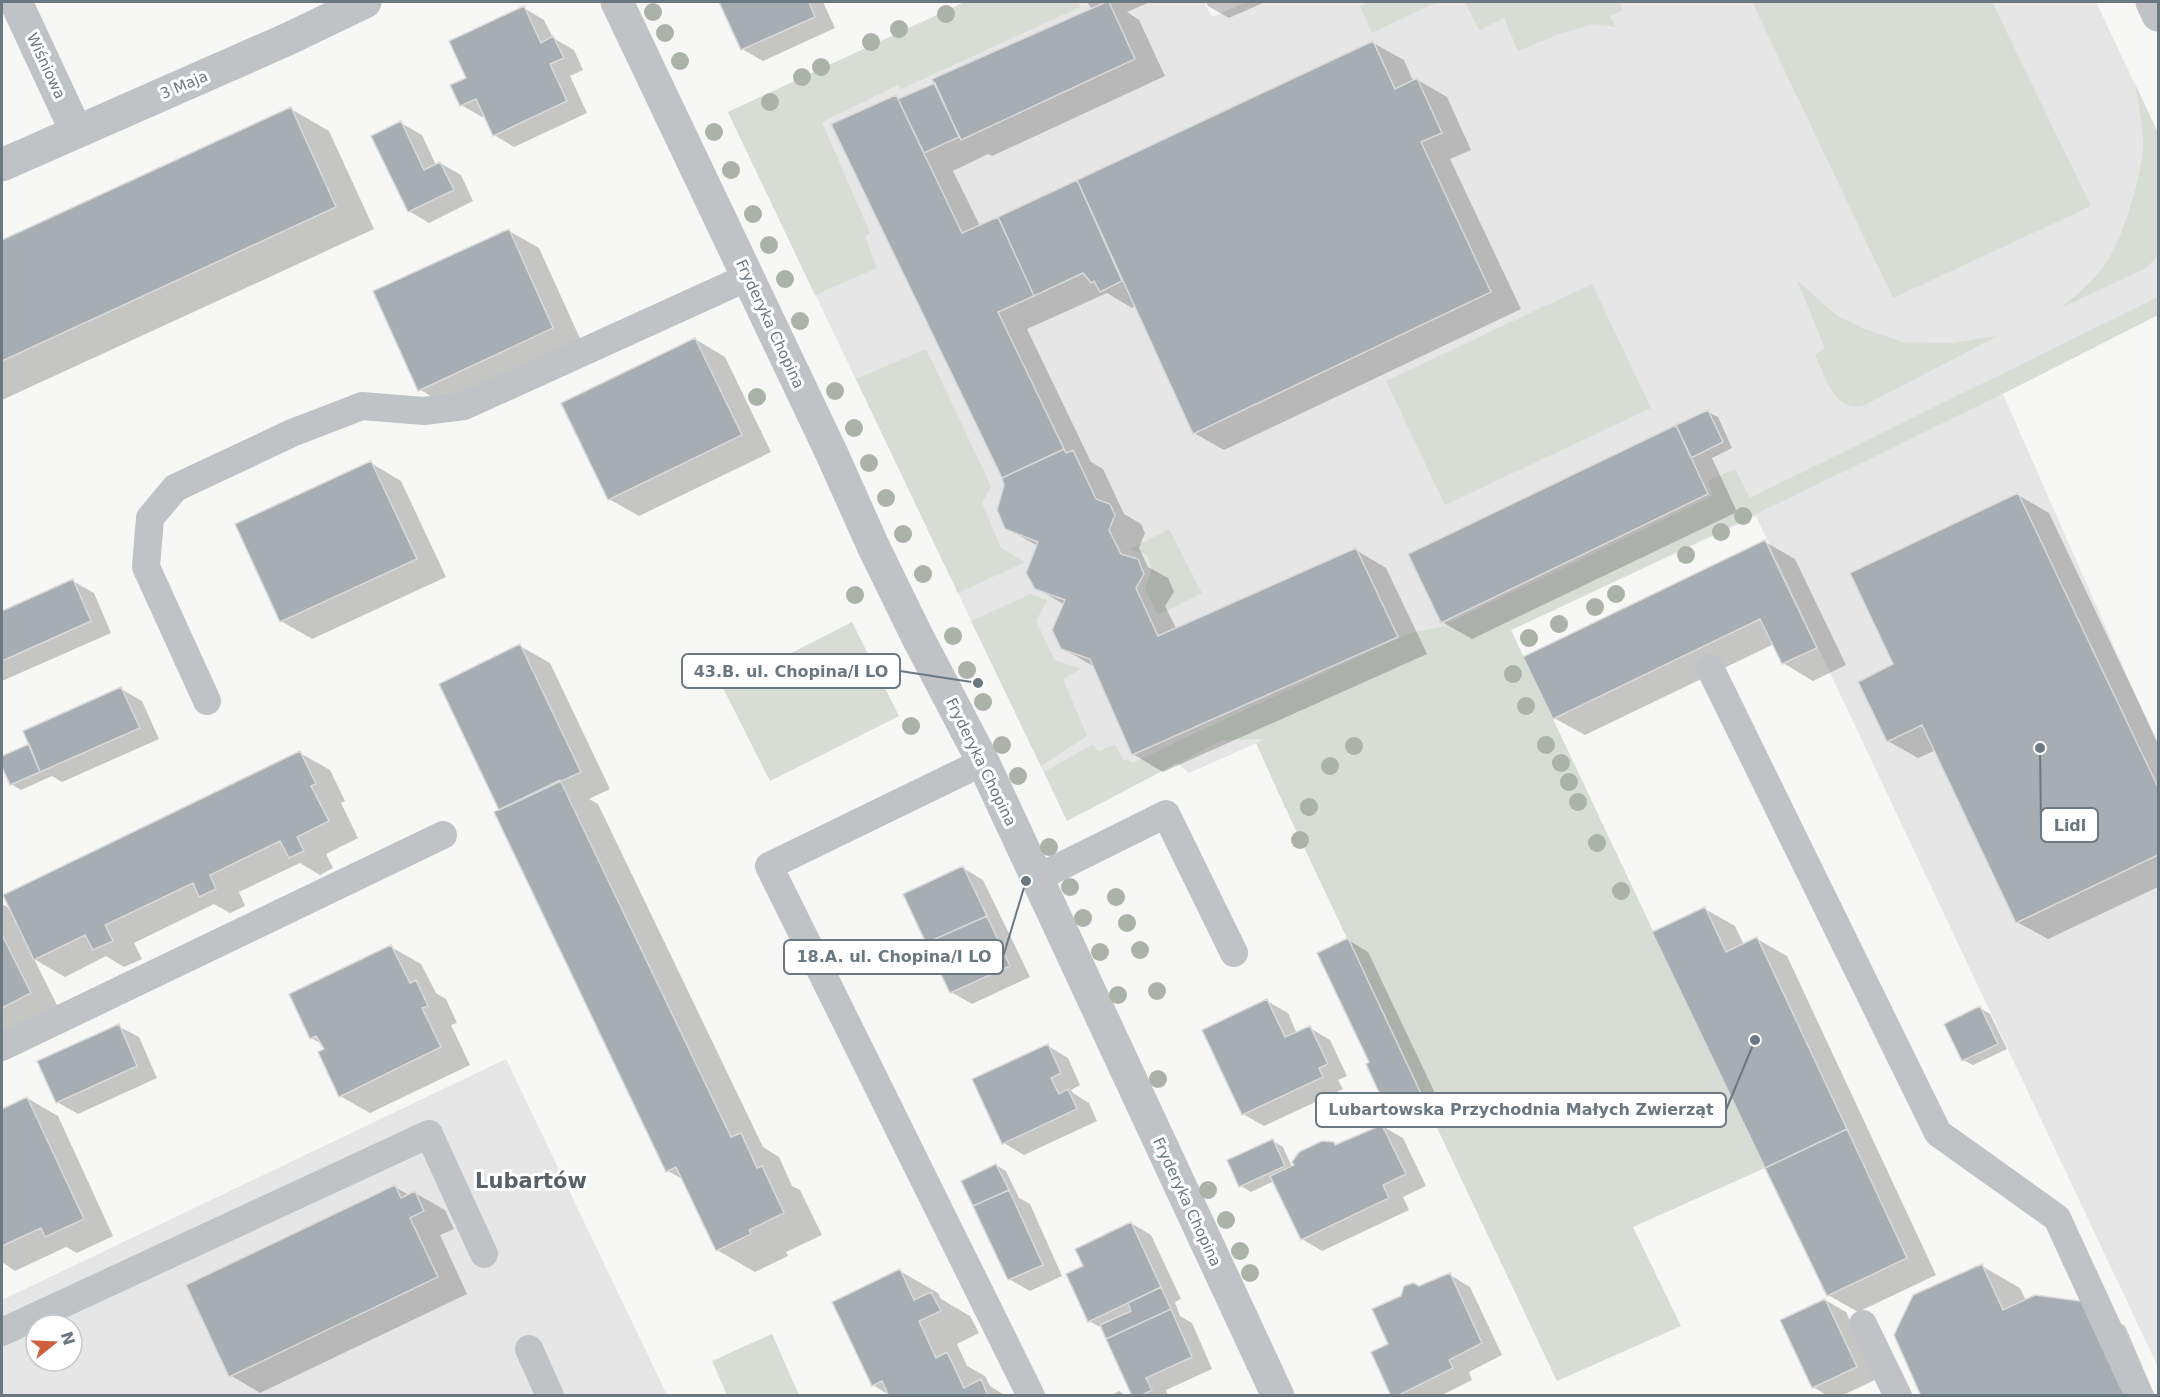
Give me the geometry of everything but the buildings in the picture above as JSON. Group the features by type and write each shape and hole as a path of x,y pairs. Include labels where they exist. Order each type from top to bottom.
{"street":[{"name":"Wiśniowa","path":"16,2 76,131"},
{"name":"3 Maja","path":"2,165 288,39 364,2"},
{"name":"Fryderyka Chopina","path":"617,2 888,577 983,762 1278,1395"},
{"path":"2152,2 2158,15"}],"lane":[{"path":"207,701 146,567 150,518 175,488 292,433 362,406 424,411 464,406 748,277"},
{"path":"1710,668 1938,1133 2057,1218 2139,1395"},
{"path":"983,762 769,866 1030,1395"},
{"path":"1037,878 1166,814 1234,953"},
{"path":"2,1047 443,835"},
{"path":"2,1332 429,1134 484,1254"},
{"path":"1863,1324 1898,1395"},
{"path":"529,1349 550,1395"}],"shaded area":[{"path":"965,2 1204,2 1212,17 1246,2 2096,2 2158,133 2158,315 2003,394 2158,746 2158,1367 1756,516 1511,630 1189,773 1177,763 1067,821 728,112"},
{"path":"965,2 1078,2 1080,7 901,89 898,85 822,122 870,233 865,237 877,268 815,295 728,112"},
{"path":"1370,2 1437,2 1372,33 1360,6"},
{"path":"1465,2 1619,2 1623,10 1610,16 1616,27 1593,24 1559,34 1518,51 1504,18 1479,30"},
{"path":"1752,2 1992,2 2091,206 1893,298"},
{"path":"2135,84 2158,133 2158,256 2146,268 2061,308 2099,272 2115,247 2127,217 2137,183 2143,139"},
{"path":"1797,280 1836,315 1865,329 1902,342 1951,343 1998,336 1865,405 1846,404 1832,391 1815,354 1825,349"},
{"path":"1592,284 1651,408 1445,505 1386,381"},
{"path":"2158,297 2158,315 1836,475 1511,630 1765,1168 1633,1227 1681,1326 1557,1381 1283,803 1256,743 1265,739 1221,740 1067,821 1044,772 1093,744 1098,751 1115,745 1124,761 1127,759 1132,763 1410,633 1441,627 1713,496 1708,481 1735,469 1750,498"},
{"path":"926,349 991,486 982,503 1001,548 1025,562 958,593 856,379"},
{"path":"1169,529 1202,593 1158,615 1145,589 1152,568 1147,555 1130,549"},
{"path":"1031,594 1047,600 1036,621 1055,660 1081,669 1063,679 1087,736 1041,766 971,621"},
{"path":"852,622 899,716 770,781 723,688"},
{"path":"506,1059 667,1395 2,1396 2,1300"},
{"path":"772,1334 799,1395 727,1395 712,1361"}],"place":[{"name":"43.B. ul. Chopina/I LO","path":"978,683"},
{"name":"Lidl","path":"2040,748"},
{"name":"18.A. ul. Chopina/I LO","path":"1026,881"},
{"name":"Lubartowska Przychodnia Małych Zwierząt","path":"1755,1040"}],"district":[{"name":"Lubartów","path":"531,1181"}]}
